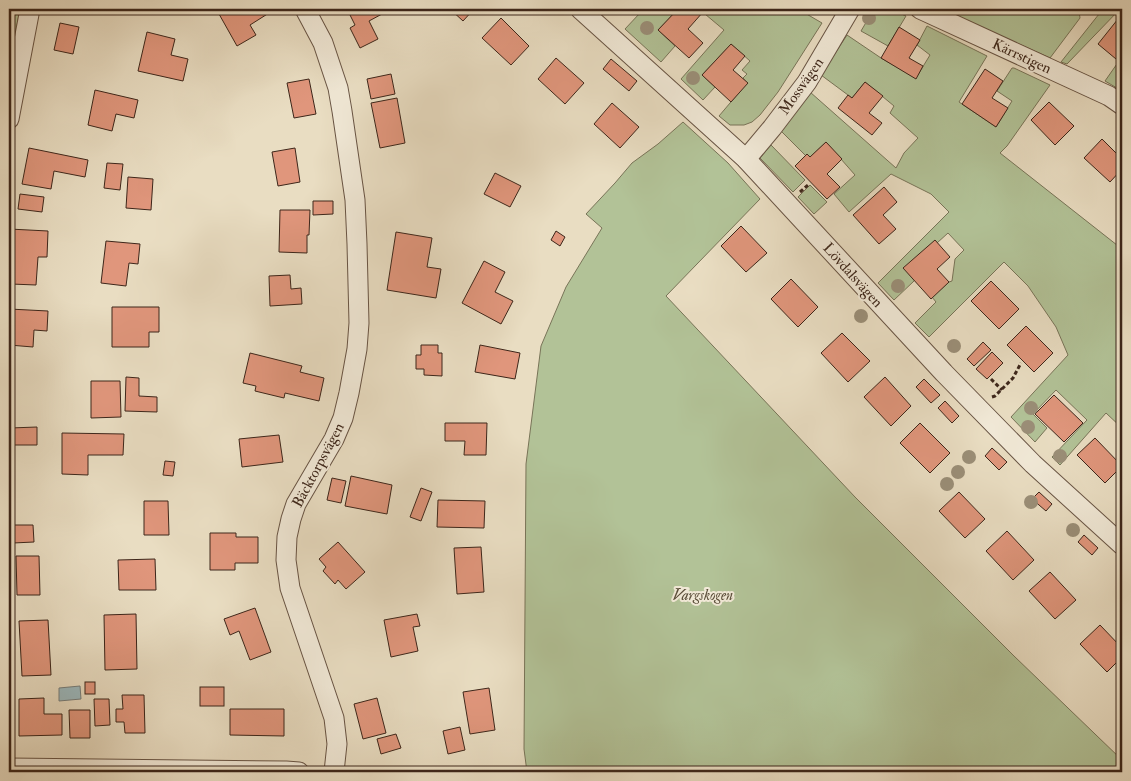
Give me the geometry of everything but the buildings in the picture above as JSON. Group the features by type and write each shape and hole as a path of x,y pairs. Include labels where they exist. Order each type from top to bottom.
{"street":[{"path":"9,119 30,9"},
{"name":"Bäcktorpsvägen","path":"305,9 322,43 338,88 354,192 357,235 359,323 357,349 349,393 334,439 296,504 287,537 286,560 290,588 334,718 337,744 334,772"},
{"name":"Lövdalsvägen","path":"580,9 746,159 951,380 1033,464 1122,545"},
{"name":"Mossvägen","path":"746,159 807,82 850,9"},
{"name":"Kärrstigen","path":"920,9 1109,96 1122,105"},
{"path":"9,768 299,772"}],"path":[{"path":"988,397 995,396 1002,390 1013,378 1021,363"},
{"path":"991,379 1002,390"}],"green space":[{"path":"9,9 20,9 9,68"},
{"path":"636,9 678,9 658,30 675,46 661,62 625,29 640,13"},
{"path":"699,9 798,9 822,23 778,92 752,122 744,125 730,125 719,116 747,83 743,78 747,74 742,70 750,61 731,44 702,75 715,87 703,100 681,79 724,30"},
{"path":"874,9 890,9 906,16 888,46 861,31"},
{"path":"941,9 1080,9 1080,18 1050,58"},
{"path":"1103,9 1120,9 1067,64 1061,62"},
{"path":"927,26 987,56 959,102 996,127 1012,101 997,91 1012,68 1050,85 1000,153 1122,249 1122,428 1106,413 1060,465 1052,457 1087,420 1056,390 1033,414 1047,428 1035,442 1011,417 1068,355 1056,327 1028,286 1004,262 929,337 915,323 936,302 932,297 952,281 955,259 964,250 948,233 937,243 914,281 894,300 878,283 949,212 931,194 891,174 849,212 834,194 855,175 826,142 810,157 806,156 779,129 810,92 896,168 904,153 918,138 890,113 894,106 865,82 852,98 821,75 847,35 881,58 916,78 930,55 917,45"},
{"path":"1119,61 1122,64 1122,91 1105,81"},
{"name":"Vargskogen","path":"683,122 728,163 760,199 666,296 855,497 1014,656 1122,760 1122,772 527,772 524,749 526,464 541,346 566,287 602,228 586,214 632,163"},
{"path":"771,145 805,180 793,192 760,158"},
{"path":"810,185 827,202 814,214 798,197"}],"water":[{"path":"80,686 81,699 59,701 59,688"}]}
